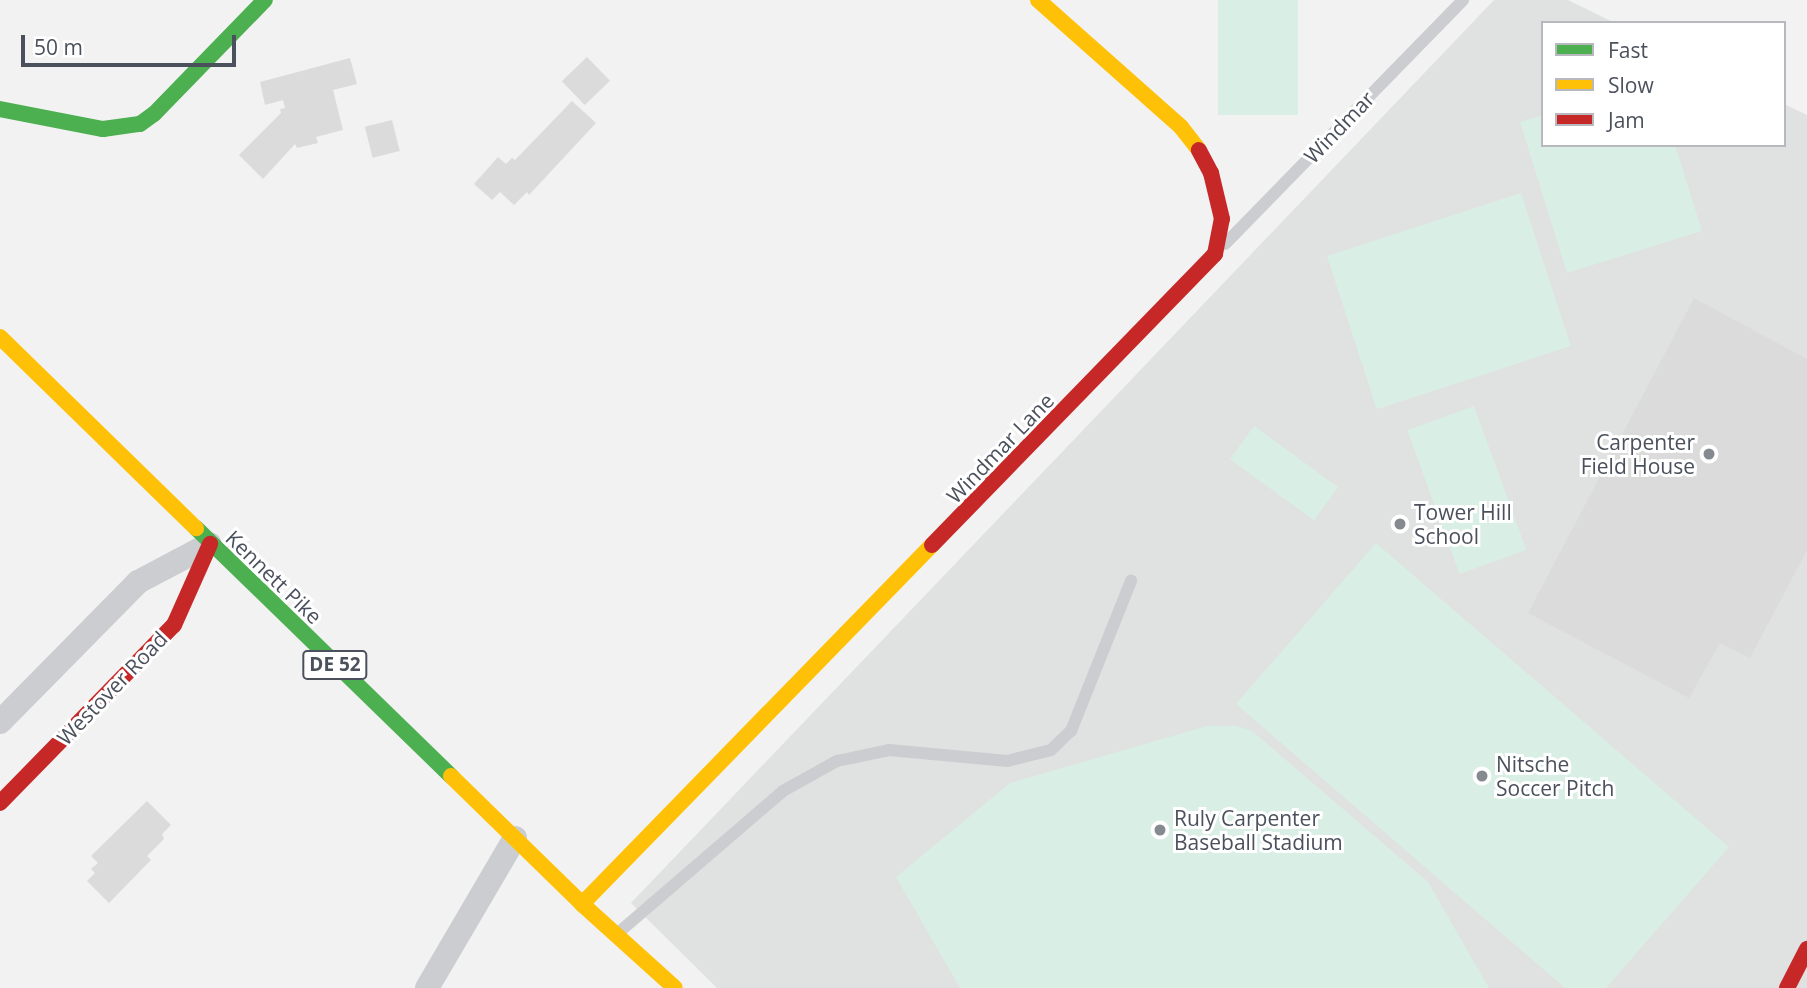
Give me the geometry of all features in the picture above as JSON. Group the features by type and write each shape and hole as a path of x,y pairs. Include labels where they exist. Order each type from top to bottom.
{"street":[{"path":"0,109 103,129 140,124 154,114 265,0"},
{"path":"1038,0 1181,127 1199,150 1211,173 1223,219 1216,254"},
{"name":"Windmar Lane","path":"582,904 1216,254"},
{"name":"Kennett Pike","path":"0,337 582,904 675,988"},
{"path":"0,722 138,582 210,544"},
{"name":"Westover Road","path":"0,803 174,625 210,544"},
{"path":"427,988 515,838"},
{"path":"1787,988 1807,949"}],"lane":[{"name":"Windmar","path":"1216,254 1463,0"},
{"path":"616,935 783,791 837,761 889,750 1007,761 1051,750 1071,731 1131,581"}],"shaded area":[{"name":"Tower Hill School","path":"1494,0 1568,0 1611,21 1541,21 1541,147 1786,147 1786,105 1807,115 1807,988 717,988 631,903"}],"green space":[{"path":"1218,0 1298,0 1298,115 1218,115"},
{"path":"1541,116 1541,147 1676,147 1702,231 1567,273 1520,122"},
{"path":"1521,193 1571,346 1377,409 1327,256"},
{"path":"1474,406 1526,550 1460,574 1407,430"},
{"path":"1254,426 1338,487 1314,520 1230,459"},
{"name":"Nitsche Soccer Pitch","path":"1376,543 1729,847 1606,988 1565,988 1236,704"},
{"name":"Ruly Carpenter Baseball Stadium","path":"1207,726 1236,726 1251,730 1428,882 1489,988 960,988 896,877 1010,783"}],"building":[{"path":"587,57 610,81 585,105 562,81"},
{"path":"350,58 357,84 333,90 343,130 316,137 318,143 297,148 295,144 263,179 239,155 281,113 280,109 285,108 283,100 265,105 260,82"},
{"path":"572,101 596,123 529,195 527,192 514,205 500,192 492,200 474,184 498,157 506,164 512,158 515,160"},
{"path":"392,120 400,151 373,158 365,127"},
{"name":"Carpenter Field House","path":"1694,298 1807,359 1807,550 1750,658 1720,643 1689,698 1528,613"},
{"path":"147,801 171,825 162,834 164,839 147,856 151,860 109,903 87,881 95,873 91,869 98,863 91,856"}],"traffic: fast":[{"path":"0,109 103,129 140,124 154,114 265,0"},
{"path":"196,528 451,776"}],"traffic: slow":[{"path":"1038,0 1181,127 1199,150"},
{"path":"0,337 196,528"},
{"path":"582,904 932,545"},
{"path":"451,776 582,904 675,988"}],"traffic: jam":[{"path":"932,545 1215,254 1222,219 1211,173 1199,150"},
{"path":"0,803 174,625 210,544"},
{"path":"1787,988 1807,949"}],"place":[{"name":"Carpenter Field House","path":"1709,454"},
{"name":"Tower Hill School","path":"1400,524"},
{"name":"Nitsche Soccer Pitch","path":"1482,776"},
{"name":"Ruly Carpenter Baseball Stadium","path":"1160,830"}]}
